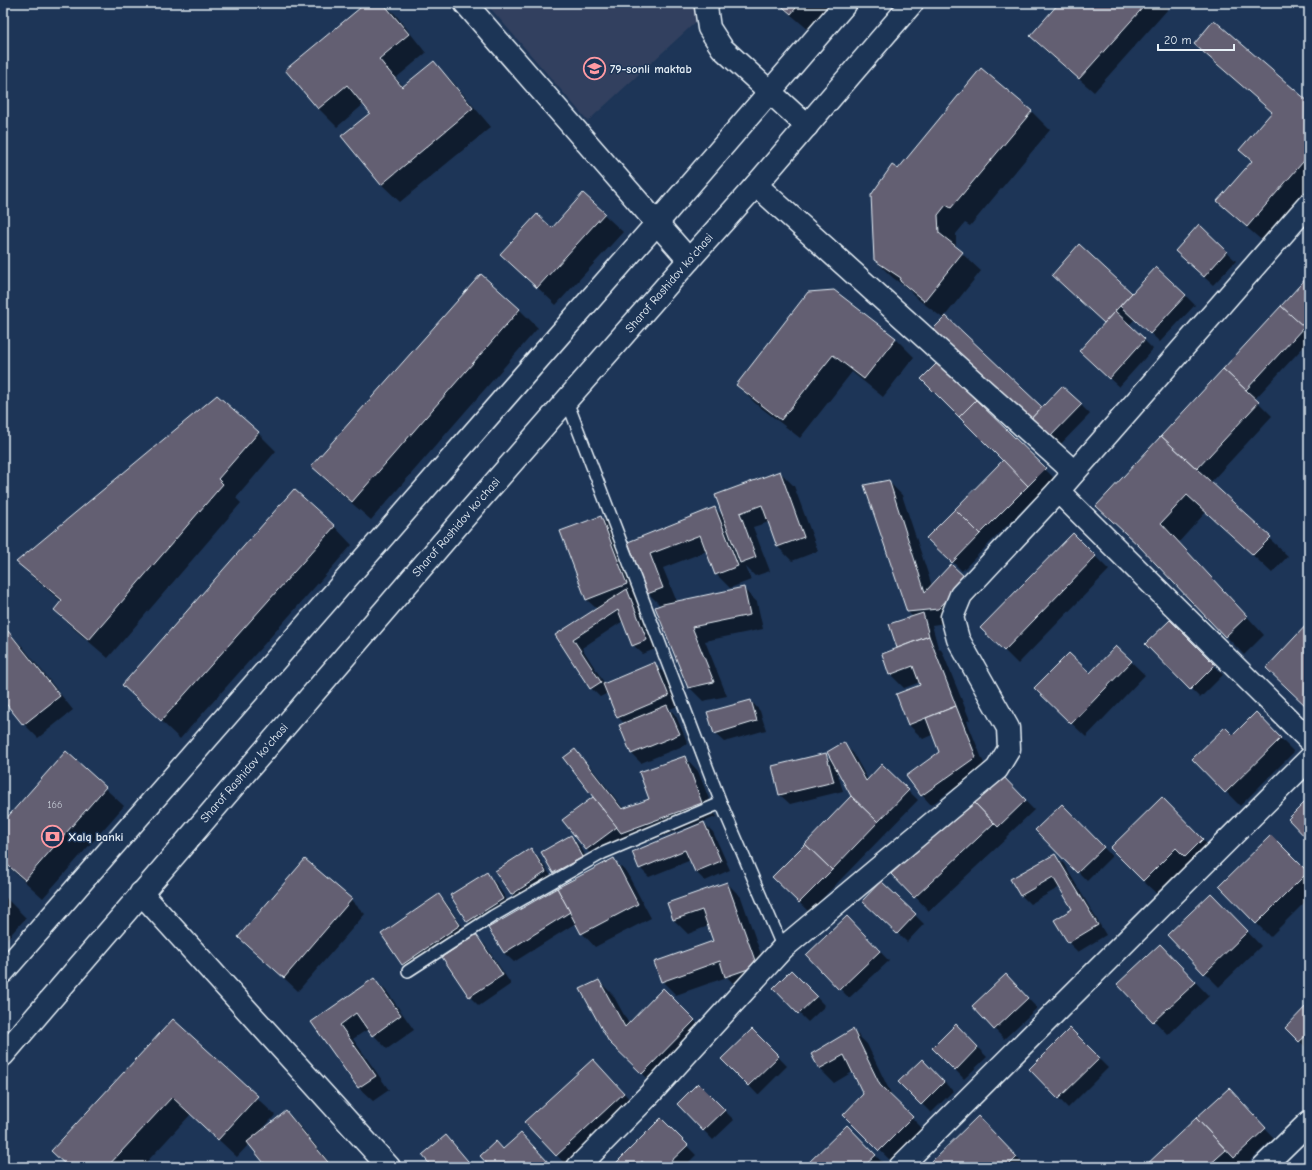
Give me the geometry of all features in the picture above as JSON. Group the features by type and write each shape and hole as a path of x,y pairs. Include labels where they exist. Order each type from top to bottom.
{"street":[{"path":"465,3 689,260"},
{"path":"708,3 706,7 709,28 722,48 807,126"},
{"path":"3,972 657,223 846,3"},
{"name":"Sharof Rashidov ko'chasi","path":"3,1055 468,512 756,185 912,3"},
{"path":"756,185 1074,472"},
{"path":"578,1167 650,1094 783,948 997,769 1009,749 1008,728 958,640 952,617 961,595 1058,491 1309,204"},
{"path":"1058,491 1309,740"},
{"path":"900,1167 1309,759"},
{"path":"141,893 389,1167"},
{"path":"1263,1167 1309,1122"}],"lane":[{"path":"567,400 721,804 783,948"},
{"path":"408,971 493,916 603,854 721,804"}],"shaded area":[{"name":"79-sonli maktab","path":"486,3 705,3 700,18 588,121"}],"building":[{"path":"366,3 383,3 409,34 379,59 402,87 434,61 473,108 381,185 341,136 370,113 347,85 318,109 285,70"},
{"path":"778,3 800,3 791,14"},
{"path":"1059,3 1147,3 1079,79 1030,36"},
{"path":"1214,20 1309,102 1309,155 1247,227 1217,201 1252,161 1239,150 1272,112 1194,44"},
{"path":"981,68 1032,111 951,208 946,205 938,215 939,233 963,252 924,301 900,281 901,278 874,260 871,195 892,165 898,169"},
{"path":"583,193 605,213 537,288 500,254 537,214 552,228"},
{"path":"1199,224 1227,251 1204,277 1175,251"},
{"path":"1079,244 1132,293 1104,323 1052,275"},
{"path":"1156,267 1186,295 1150,334 1120,306"},
{"path":"481,274 520,309 352,502 311,466"},
{"path":"1309,275 1309,332 1281,306"},
{"path":"834,290 896,338 864,379 833,355 781,420 736,385 808,292"},
{"path":"1281,306 1304,327 1246,390 1223,369"},
{"path":"1115,311 1145,339 1109,379 1079,351"},
{"path":"946,316 1042,407 1027,423 931,331"},
{"path":"938,362 976,400 959,417 921,379"},
{"path":"1223,369 1259,402 1197,469 1161,436"},
{"path":"1062,386 1082,404 1046,441 1027,423"},
{"path":"217,395 259,432 218,479 223,484 89,640 54,610 62,600 16,562"},
{"path":"976,400 1046,468 1028,486 959,417"},
{"path":"1161,436 1271,537 1253,555 1187,495 1161,523 1247,616 1225,637 1139,546 1096,506"},
{"path":"1003,460 1028,486 980,534 955,509"},
{"path":"780,471 804,537 777,547 762,505 740,513 756,557 740,563 715,495"},
{"path":"889,480 925,592 951,564 967,579 938,609 907,612 864,485"},
{"path":"294,489 335,526 161,721 122,685"},
{"path":"715,507 738,566 715,575 700,535 650,554 663,588 647,594 628,542"},
{"path":"955,509 980,534 952,563 926,538"},
{"path":"601,516 627,584 586,600 560,531"},
{"path":"1073,533 1096,556 1004,651 980,628"},
{"path":"744,587 750,615 692,627 714,682 688,688 655,607"},
{"path":"627,589 647,640 632,646 618,610 573,639 601,682 590,689 555,635"},
{"path":"923,613 929,636 897,648 889,624"},
{"path":"1170,620 1215,665 1190,690 1145,644"},
{"path":"1309,622 1309,709 1266,668"},
{"path":"8,631 60,696 23,725 3,700 3,635"},
{"path":"929,636 956,706 908,725 896,694 920,685 913,666 889,675 882,654"},
{"path":"1116,646 1132,661 1071,724 1034,688 1069,653 1090,673"},
{"path":"655,662 669,696 617,718 603,684"},
{"path":"751,700 757,721 714,734 707,712"},
{"path":"667,705 680,734 631,754 619,725"},
{"path":"956,706 976,757 921,796 906,776 939,752 926,718"},
{"path":"1256,712 1281,738 1225,793 1192,759 1225,727 1233,735"},
{"path":"844,742 866,781 882,764 909,790 878,822 851,796 827,752"},
{"path":"575,749 622,809 649,799 639,772 685,756 702,803 621,833 563,758"},
{"path":"66,751 106,787 25,880 3,861 3,822"},
{"path":"826,753 834,782 779,795 772,766"},
{"path":"999,772 1026,800 998,827 971,799"},
{"path":"851,796 878,822 832,870 805,844"},
{"path":"593,797 617,827 586,850 562,820"},
{"path":"1162,797 1203,839 1185,857 1176,848 1143,881 1110,848"},
{"path":"1309,798 1309,841 1288,819"},
{"path":"971,799 994,823 914,898 891,874"},
{"path":"1062,804 1104,847 1077,873 1035,830"},
{"path":"704,822 721,861 695,872 685,850 639,869 632,852"},
{"path":"571,835 583,857 553,873 541,852"},
{"path":"1271,835 1308,872 1256,924 1219,886"},
{"path":"805,844 832,870 799,903 772,877"},
{"path":"531,848 546,872 511,895 495,871"},
{"path":"1055,854 1098,925 1068,943 1054,920 1072,909 1053,877 1020,896 1010,879"},
{"path":"614,858 638,904 581,934 557,888"},
{"path":"305,859 352,899 284,978 238,937"},
{"path":"487,872 503,899 467,922 450,895"},
{"path":"881,881 916,914 897,934 862,901"},
{"path":"727,882 757,966 725,977 720,961 661,982 654,962 713,941 702,910 673,920 667,903"},
{"path":"557,888 570,912 504,953 488,928"},
{"path":"1211,893 1248,931 1204,974 1167,935"},
{"path":"439,894 460,925 402,965 381,934"},
{"path":"847,916 880,951 839,990 806,955"},
{"path":"476,934 503,975 469,997 442,957"},
{"path":"1160,944 1196,982 1153,1022 1117,984"},
{"path":"791,970 817,996 798,1014 773,988"},
{"path":"1006,974 1028,998 994,1030 972,1006"},
{"path":"374,978 401,1015 372,1036 356,1013 340,1025 376,1076 358,1088 311,1022"},
{"path":"599,980 625,1027 663,988 695,1020 642,1074 609,1042 580,989"},
{"path":"1309,1003 1309,1033 1299,1042 1285,1028"},
{"path":"173,1019 258,1096 218,1140 172,1097 107,1167 68,1167 51,1151"},
{"path":"956,1024 978,1047 955,1071 932,1048"},
{"path":"1070,1028 1100,1058 1058,1099 1029,1069"},
{"path":"752,1029 779,1056 748,1086 721,1059"},
{"path":"853,1029 880,1085 913,1117 879,1151 843,1115 863,1094 844,1055 819,1069 811,1054"},
{"path":"593,1059 624,1093 556,1156 524,1122"},
{"path":"922,1059 944,1082 921,1105 898,1082"},
{"path":"698,1083 725,1110 703,1131 677,1104"},
{"path":"1229,1088 1266,1128 1234,1158 1196,1118"},
{"path":"286,1111 332,1167 267,1167 247,1142"},
{"path":"978,1116 1017,1157 1007,1167 929,1167 928,1165"},
{"path":"661,1118 688,1145 665,1167 648,1167 642,1161 636,1167 612,1167"},
{"path":"1196,1118 1226,1150 1207,1167 1144,1167"},
{"path":"847,1125 876,1155 863,1167 804,1167"},
{"path":"521,1133 549,1163 544,1167 490,1167 480,1156 496,1141 503,1149"},
{"path":"446,1135 473,1167 432,1167 422,1155"},
{"path":"1309,1160 1309,1167 1302,1167"}],"place":[{"name":"79-sonli maktab","path":"594,69"},
{"name":"Xalq banki","path":"52,837"}]}
